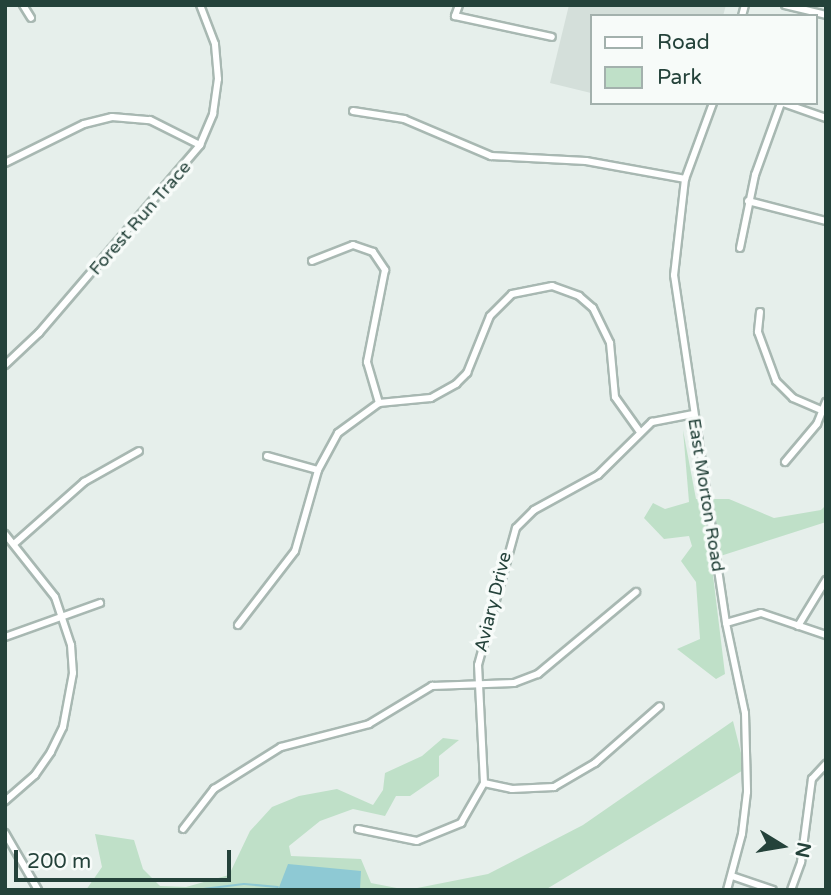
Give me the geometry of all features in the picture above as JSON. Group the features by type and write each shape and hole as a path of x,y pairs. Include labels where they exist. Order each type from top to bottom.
{"street":[{"path":"23,5 31,18"},
{"path":"201,8 211,5"},
{"path":"459,5 455,16 552,37"},
{"path":"785,5 826,15"},
{"name":"Forest Run Trace","path":"5,365 39,333 200,145 213,114 218,79 215,44 201,8"},
{"name":"East Morton Road","path":"712,105 685,179 674,275 726,623 745,713 748,755 743,827 727,890"},
{"path":"740,248 748,201 781,105"},
{"path":"788,105 826,118"},
{"path":"353,111 404,120 491,156 586,161 685,179"},
{"path":"5,163 84,124 112,117 150,120 200,145"},
{"path":"748,201 826,220"},
{"path":"312,261 353,245 373,252 385,270 367,362 379,403"},
{"path":"238,625 295,551 318,470 338,433 379,403 431,398 456,384 467,373 490,316 502,302 526,288 552,286 579,296 601,320 610,343 615,397 640,432"},
{"path":"760,312 758,332 776,381 793,398 823,411"},
{"path":"785,462 823,411 826,402"},
{"name":"Aviary Drive","path":"484,783 477,683 481,646 516,528 534,510 598,475 652,422 693,414"},
{"path":"14,544 84,482 139,451"},
{"path":"267,456 318,470"},
{"path":"5,534 45,580 63,616 73,673 63,727 35,775 5,801"},
{"path":"797,626 826,580"},
{"path":"184,829 214,789 281,747 369,724 432,686 514,683 538,674 636,592"},
{"path":"5,637 100,603"},
{"path":"726,623 761,613 826,635"},
{"path":"358,829 397,840 443,834 461,823 484,783 512,789 554,787 595,763 660,706"},
{"path":"791,890 801,863 813,779 826,764"},
{"path":"5,833 38,890"},
{"path":"732,876 773,890"}],"shaded area":[{"path":"569,5 726,5 724,14 590,14 590,93 550,83"}],"green space":[{"path":"683,430 696,499 729,499 774,518 821,510 826,505 826,522 711,559 725,674 716,679 677,649 700,639 696,582 681,561 692,546 689,536 664,539 644,518 653,503 665,509 689,502"},
{"path":"733,721 745,769 545,890 407,890 488,874 583,825"},
{"path":"443,738 459,740 439,756 439,776 410,796 396,796 385,816 353,809 320,821 289,846 291,856 361,859 371,883 407,890 86,890 102,867 95,834 134,840 143,869 160,886 186,887 229,875 250,831 272,807 299,796 337,789 373,805 383,790 385,773 422,756"}],"water":[{"path":"288,864 361,871 360,890 278,890"}],"waterway":[{"path":"195,890 244,884 278,887"}]}
